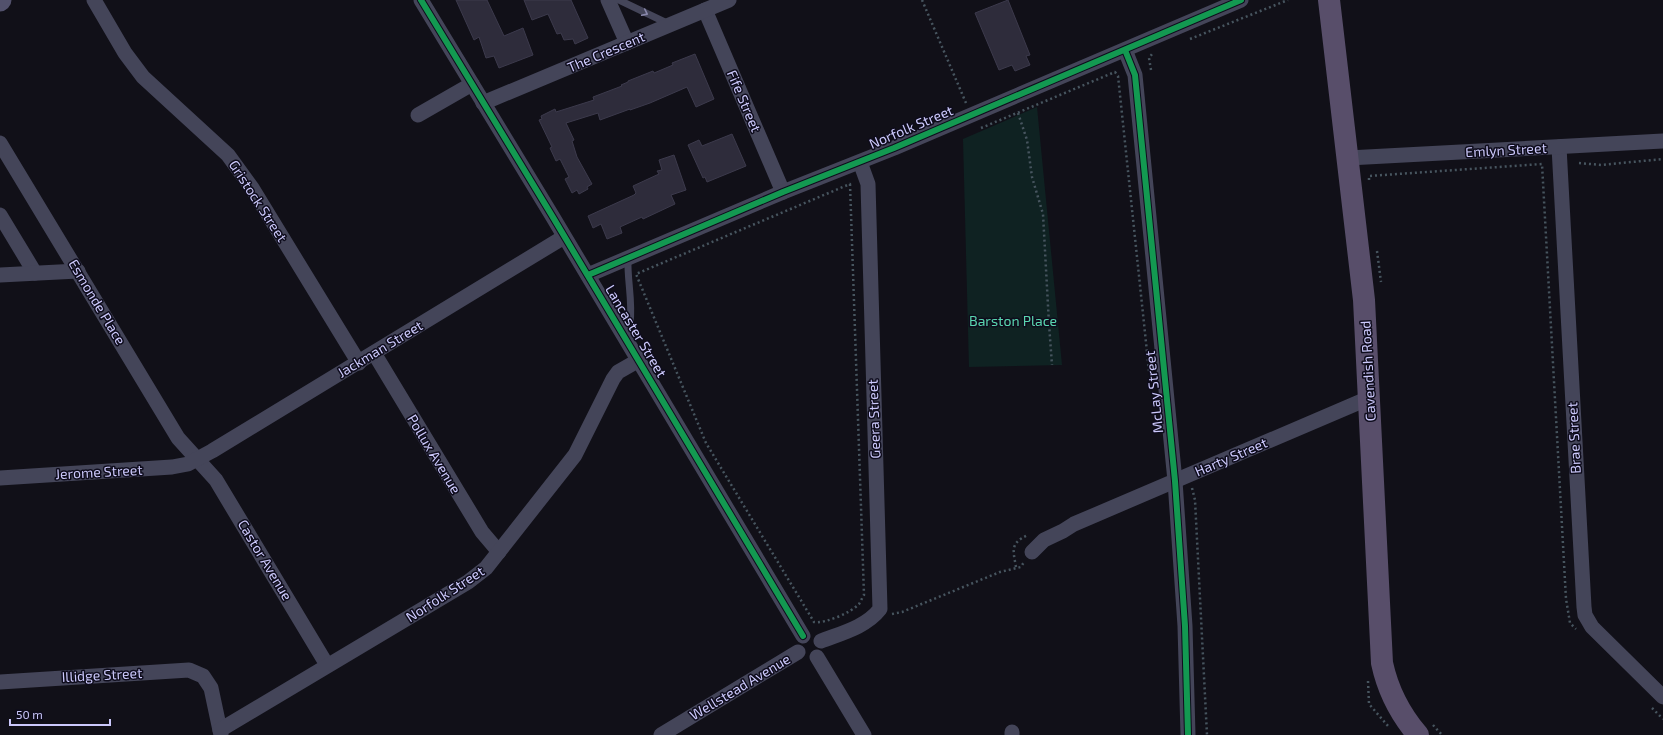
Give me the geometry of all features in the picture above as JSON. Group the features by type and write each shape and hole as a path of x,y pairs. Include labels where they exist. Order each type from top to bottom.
{"main road":[{"name":"Cavendish Road","path":"1329,0 1364,300 1382,663 1388,687 1408,723 1425,729"}],"street":[{"name":"Gristock Street","path":"94,0 125,53 143,77 228,155 252,188 359,363"},
{"name":"Lancaster Street","path":"420,0 622,330 803,636"},
{"path":"608,0 627,43"},
{"name":"The Crescent","path":"484,103 729,0"},
{"name":"Norfolk Street","path":"588,275 783,192 860,162 1241,0"},
{"name":"Fife Street","path":"705,10 783,192"},
{"name":"McLay Street","path":"1125,50 1135,75 1175,481 1185,626 1188,735"},
{"path":"418,115 472,84"},
{"name":"Emlyn Street","path":"1348,158 1663,141"},
{"name":"Esmonde Place","path":"0,143 178,438 196,460"},
{"name":"Brae Street","path":"1559,147 1584,608 1588,621 1592,627 1663,697"},
{"name":"Geera Street","path":"860,162 868,184 880,609 874,617"},
{"path":"0,215 35,273"},
{"name":"Jackman Street","path":"196,460 359,363 564,237"},
{"path":"0,275 78,271"},
{"name":"Pollux Avenue","path":"374,353 482,532 499,552"},
{"name":"Norfolk Street","path":"221,732 327,665 468,582 486,568 575,455 613,378 618,372 639,360"},
{"name":"Harty Street","path":"1032,552 1044,540 1074,524 1369,398"},
{"name":"Jerome Street","path":"0,478 172,467 188,464 196,460"},
{"name":"Castor Avenue","path":"196,460 216,480 327,665"},
{"path":"821,641 862,624 874,617"},
{"path":"807,634 815,635 821,641 821,652 816,657 808,659 798,652 798,644 803,636 807,634"},
{"name":"Wellstead Avenue","path":"661,735 798,652"},
{"path":"816,657 864,735"},
{"name":"Illidge Street","path":"0,682 189,670 203,676 211,688 221,732"}],"lane":[{"path":"619,0 672,25"},
{"name":"Lancaster Street","path":"622,330 630,323 632,310 627,273 628,258"}],"path":[{"path":"922,0 971,115"},
{"path":"1186,40 1288,0"},
{"path":"1151,70 1149,58 1151,54 1158,51"},
{"path":"974,131 1115,72 1118,76 1149,374"},
{"path":"1018,112 1027,140 1032,177 1043,214 1052,365"},
{"path":"1579,163 1601,165 1663,159"},
{"path":"1369,182 1369,176 1542,164 1566,599 1570,623 1581,634"},
{"path":"850,184 864,595 858,604 848,611 826,622 819,623 814,622 706,443 636,274 850,184"},
{"path":"1376,244 1381,283"},
{"path":"1191,482 1195,500 1207,735"},
{"path":"1016,568 1013,552 1014,545 1019,540 1034,534"},
{"path":"874,617 902,612 1000,572 1021,566 1032,552"},
{"path":"1647,702 1663,719"},
{"path":"1425,729 1442,735"}],"green space":[{"name":"Barston Place","path":"1037,107 1062,365 969,367 963,139"}],"building":[{"path":"456,0 487,0 504,36 523,28 533,55 499,68 494,56 486,58 479,37 474,40"},
{"path":"524,0 571,0 588,38 575,44 573,39 564,40 561,33 557,34 548,14 532,20"},
{"path":"1008,0 1030,55 1026,56 1030,65 1015,71 1012,65 999,70 975,13"},
{"path":"695,54 714,99 696,107 687,87 650,103 600,120 598,113 566,123 574,140 572,141 577,157 592,184 587,187 588,189 579,194 577,190 572,193 565,179 569,177 560,159 556,161 550,148 552,147 539,120 542,119 541,116 555,109 556,112 594,100 593,97 622,86 621,85 628,81 653,71 654,73 673,65 672,63"},
{"path":"732,134 746,166 707,182 705,177 703,178 688,145 699,140 702,146"},
{"path":"674,155 686,190 671,195 675,204 643,219 642,217 620,227 622,233 607,239 601,224 593,228 588,216 634,195 636,193 633,186 659,174 657,171 662,170 659,160"}],"cycle path":[{"path":"421,0 613,317 803,636"},
{"path":"588,275 783,192 894,148 1241,0"},
{"path":"1125,50 1135,75 1175,481 1185,626 1188,735"}]}
